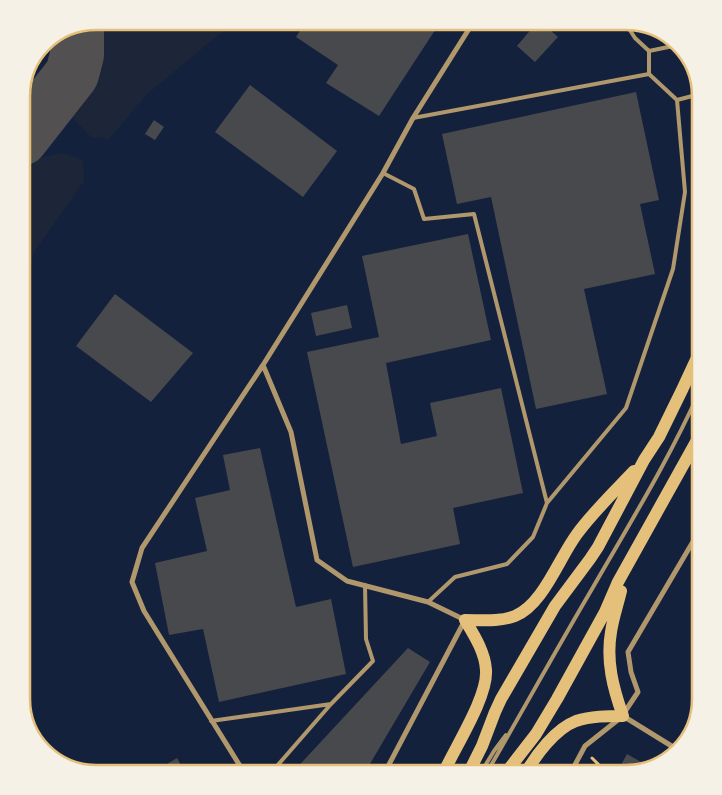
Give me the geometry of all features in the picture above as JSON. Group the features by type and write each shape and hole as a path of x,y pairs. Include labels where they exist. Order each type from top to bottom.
{"main road":[{"path":"472,765 501,699 555,606 598,547 644,460 659,437 692,368"},
{"path":"512,765 536,734 557,699 602,618 618,582 692,449"},
{"path":"447,765 479,701 485,682 486,670 483,655 465,620 505,619 516,616 540,597 577,534 644,460"},
{"path":"532,765 557,733 566,726 588,718 623,716 611,676 610,644 627,567"}],"street":[{"path":"239,765 144,611 132,582 142,548 263,365 383,173 413,118 468,30"},
{"path":"263,365 291,432 317,560 347,581 428,602 465,620 389,765"},
{"path":"575,765 585,746 623,716 638,692 631,672 628,652 692,543"},
{"path":"623,716 672,746"}],"lane":[{"path":"428,602 455,577 507,564 533,537 546,503 626,408 673,269 685,192 677,100 649,74 649,51 635,38 630,30"},
{"path":"649,51 670,47"},
{"path":"413,118 649,74"},
{"path":"677,100 692,96"},
{"path":"383,173 414,189 424,219 474,214 546,503"},
{"path":"491,765 647,494 692,408"},
{"path":"278,765 331,704 374,661 366,639 365,585"},
{"path":"212,721 331,704"},
{"path":"485,765 494,751 513,728"}],"shaded area":[{"path":"102,30 224,30 146,95 109,139 91,137 72,117 100,64"},
{"path":"62,153 83,160 84,181 34,252 30,269 30,168 38,158"}],"building":[{"path":"300,30 435,30 379,116 326,83 338,65 296,37"},
{"path":"530,30 550,30 558,37 535,62 517,46"},
{"path":"250,85 337,151 303,197 215,132"},
{"path":"636,92 659,200 640,204 655,274 584,289 607,394 536,409 491,197 457,204 442,134"},
{"path":"154,120 164,127 155,140 145,134"},
{"path":"468,234 491,340 386,363 401,444 437,436 430,403 501,388 523,493 453,508 460,544 353,567 307,352 379,337 362,256"},
{"path":"115,294 193,353 151,402 76,346"},
{"path":"347,305 352,328 316,336 311,313"},
{"path":"260,448 296,607 331,599 346,674 219,702 203,629 169,635 155,563 207,551 195,498 230,490 223,455"},
{"path":"408,648 430,662 369,765 299,765"},
{"path":"627,754 642,763 639,764 621,765"},
{"path":"177,758 181,765 165,765"}],"taxiway":[{"path":"30,128 72,74 77,55 77,33"}]}
